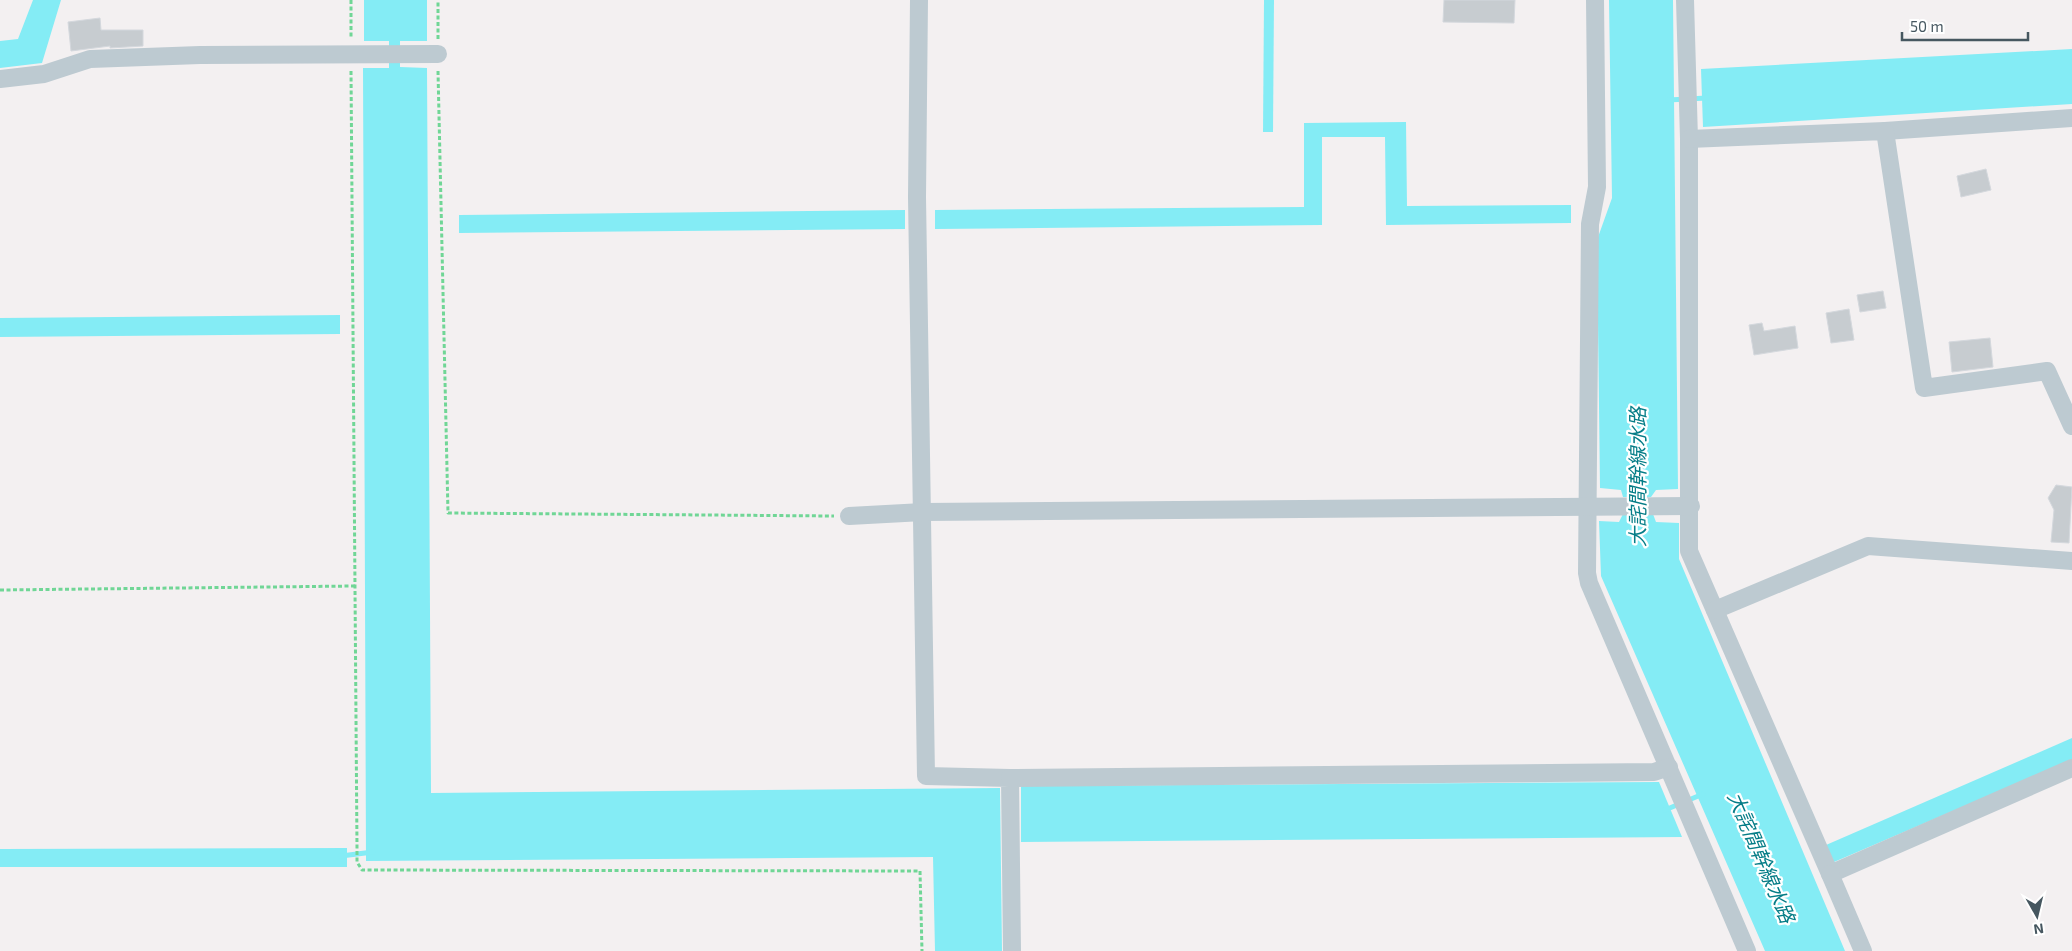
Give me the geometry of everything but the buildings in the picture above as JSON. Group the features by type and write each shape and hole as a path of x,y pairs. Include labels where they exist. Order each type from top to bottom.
{"street":[{"path":"919,0 917,197 926,776 1010,778 1654,772 1669,767"},
{"path":"1595,0 1597,187 1590,224 1586,507 1587,573 1747,951"},
{"path":"1685,0 1686,87 1689,139 1690,551 1863,951"},
{"path":"0,79 44,74 90,59 200,55 438,54"},
{"path":"1689,139 1885,131 2072,118"},
{"path":"1885,131 1924,388 2047,371 2072,426"},
{"path":"849,516 923,512 1690,506"},
{"path":"1715,610 1868,546 2072,561"},
{"path":"1830,874 2072,768"},
{"path":"1010,778 1012,951"}],"path":[{"path":"351,0 357,862 362,870 920,871 922,951"},
{"path":"438,0 448,513 849,516"},
{"path":"0,590 355,586"}],"water":[{"path":"33,0 61,0 42,63 0,68 0,41 18,39"},
{"path":"364,0 427,0 427,41 400,41 400,67 427,68 431,793 1000,788 1002,951 935,951 933,857 366,861 363,68 389,68 389,41 364,41"},
{"path":"1264,0 1274,0 1273,132 1263,132"},
{"name":"大詫間幹線水路","path":"1609,0 1673,0 1678,489 1656,490 1651,497 1623,497 1621,490 1600,488 1597,240 1612,198"},
{"path":"2072,49 2072,104 1703,127 1701,69"},
{"path":"1406,122 1407,206 1571,205 1571,223 1386,225 1385,137 1322,137 1322,225 935,229 935,210 1304,207 1304,123"},
{"path":"905,210 905,229 459,233 459,215"},
{"path":"340,315 340,334 0,337 0,318"},
{"name":"大詫間幹線水路","path":"1623,514 1653,514 1656,522 1679,523 1679,559 1845,951 1765,951 1601,576 1599,521 1619,522"},
{"path":"2072,738 2072,760 1834,862 1826,845"},
{"path":"1659,782 1682,837 1021,842 1021,786"},
{"path":"347,848 347,867 0,867 0,849"}],"waterway":[{"path":"1668,100 1707,98"},
{"path":"1665,810 1703,794"},
{"path":"341,856 373,852"}]}
